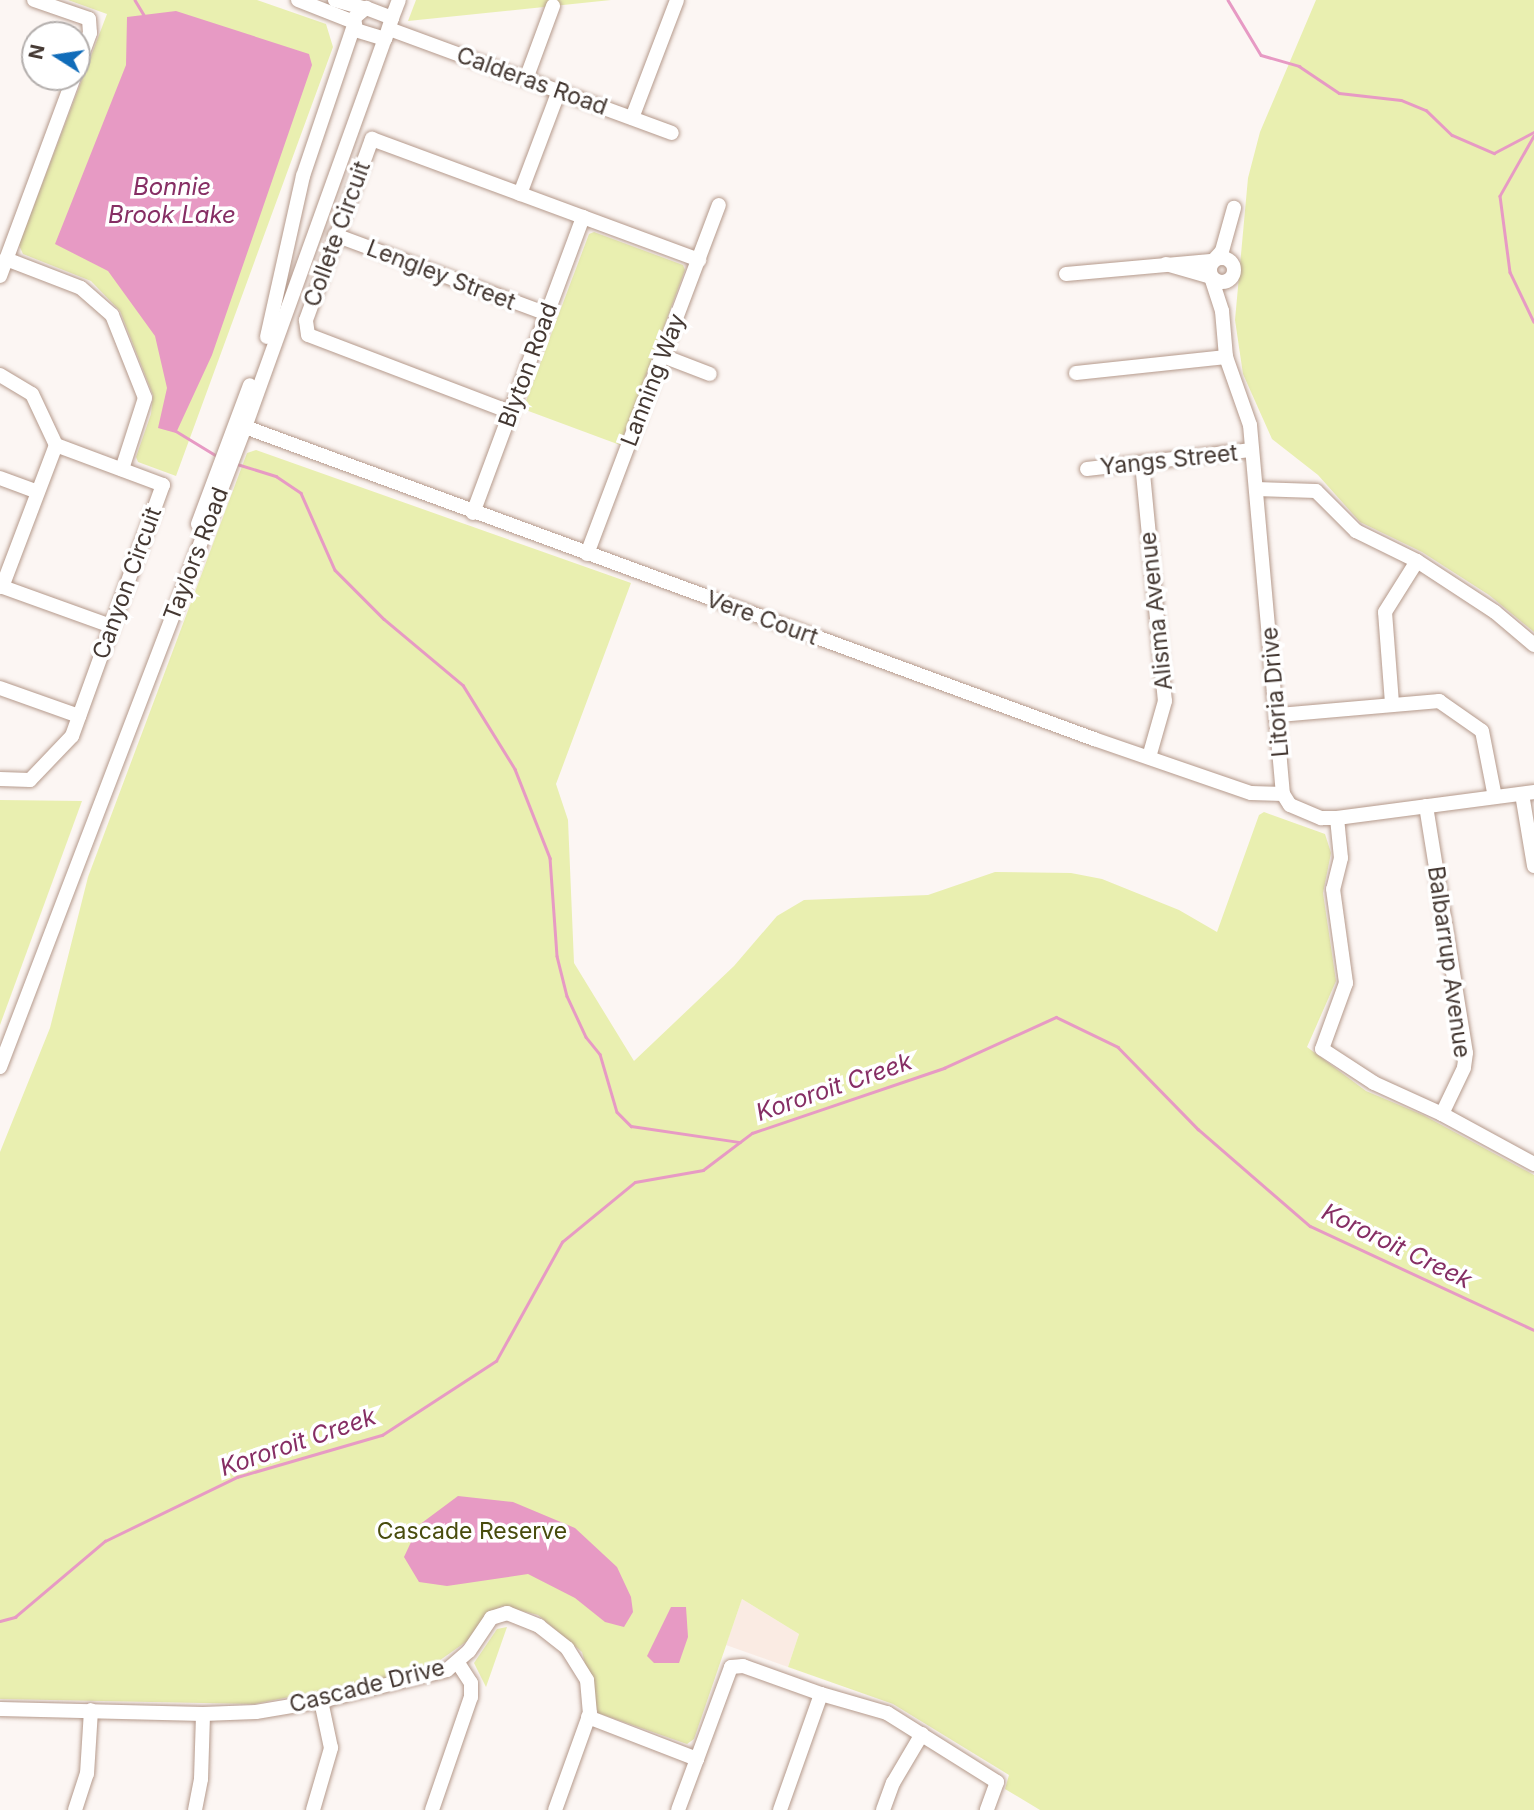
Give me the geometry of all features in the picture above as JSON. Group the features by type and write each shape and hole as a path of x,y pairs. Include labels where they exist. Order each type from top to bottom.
{"street":[{"path":"34,0 89,21"},
{"path":"298,0 354,24 359,32 390,29"},
{"path":"335,0 366,5 390,29"},
{"name":"Taylors Road","path":"0,1068 245,427 399,0"},
{"path":"187,579 184,566 192,541 268,334 303,176 354,24 366,5"},
{"path":"526,79 553,6"},
{"path":"632,118 678,8"},
{"name":"Calderas Road","path":"390,29 673,134"},
{"path":"0,276 69,91"},
{"path":"520,194 559,91"},
{"name":"Collete Circuit","path":"510,412 307,335 306,320 372,139 699,260"},
{"name":"Lanning Way","path":"587,554 719,205"},
{"name":"Litoria Drive","path":"1225,333 1211,277 1213,261 1222,251 1234,208 1225,333 1226,357 1250,425 1279,715 1283,794"},
{"name":"Blyton Road","path":"473,513 583,217"},
{"name":"Lengley Street","path":"335,235 547,314"},
{"path":"1066,274 1225,258 1232,263"},
{"path":"6,259 81,288 112,315 145,398 122,469"},
{"path":"1166,264 1221,282 1231,278"},
{"path":"663,356 710,374"},
{"path":"1076,373 1226,357"},
{"path":"0,375 32,394 56,445 1,586 111,626"},
{"name":"Vere Court","path":"245,427 473,513 1251,793 1283,794"},
{"name":"Canyon Circuit","path":"0,779 30,780 41,773 72,736 163,485 56,445"},
{"name":"Yangs Street","path":"1087,469 1252,450"},
{"name":"Alisma Avenue","path":"1142,463 1166,701 1150,757"},
{"path":"0,478 38,492"},
{"path":"1256,489 1316,491 1356,531 1417,561 1495,612 1534,645"},
{"path":"1392,704 1385,612 1417,561"},
{"path":"0,688 79,716"},
{"path":"1279,715 1439,701 1482,731 1495,797"},
{"path":"1283,794 1290,805 1305,813 1337,817 1528,793 1534,866"},
{"name":"Balbarrup Avenue","path":"1426,806 1466,1053 1464,1068 1442,1114"},
{"path":"1337,817 1341,858 1333,889 1346,983 1322,1049 1374,1083 1442,1114 1534,1164"},
{"name":"Cascade Drive","path":"0,1709 203,1714 256,1712 321,1701 447,1670 458,1663 491,1618 507,1613 523,1618 567,1648 582,1665 590,1699 588,1717 555,1810"},
{"path":"432,1810 471,1697 471,1683 458,1663"},
{"path":"678,1810 731,1667 743,1666 821,1694 887,1713 997,1782 987,1810"},
{"path":"780,1810 821,1694"},
{"path":"313,1810 331,1748 321,1701"},
{"path":"75,1810 88,1774 91,1710"},
{"path":"195,1810 201,1779 203,1714"},
{"path":"588,1717 697,1759"},
{"path":"883,1810 893,1783 922,1734"}],"shaded area":[{"path":"742,1599 799,1634 788,1667 726,1645"}],"green space":[{"name":"Bonnie Brook Lake","path":"68,0 257,0 326,24 333,47 176,476 138,462 136,457 151,414 153,395 120,311 91,281 23,254 19,245 78,91 91,91 91,56 107,14"},
{"path":"416,0 611,0 408,21"},
{"path":"1316,0 1534,0 1534,632 1489,595 1422,552 1360,522 1318,475 1272,439 1243,374 1235,320 1248,178 1260,132"},
{"path":"594,232 683,265 685,270 620,445 523,409 589,234"},
{"name":"Cascade Reserve","path":"256,450 631,583 556,784 568,820 574,963 634,1061 734,966 777,916 804,900 928,895 995,872 1071,873 1102,879 1179,910 1217,932 1259,815 1264,812 1325,834 1331,853 1323,893 1336,981 1307,1047 1366,1091 1423,1115 1534,1175 1534,1810 1040,1810 1005,1789 1009,1775 893,1704 788,1667 799,1634 742,1599 694,1739 687,1744 598,1713 582,1652 538,1615 502,1606 485,1616 470,1639 426,1670 254,1704 0,1699 0,1152 50,1028 88,877 247,453"},
{"path":"0,800 82,801 0,1025"},
{"path":"507,1627 486,1687 474,1663 497,1629"}],"water":[{"name":"Bonnie Brook Lake","path":"176,11 309,54 312,65 212,355 176,433 158,428 167,388 155,336 108,271 55,244 126,65 127,17"},
{"path":"458,1496 513,1502 575,1528 617,1567 631,1597 633,1612 624,1627 605,1622 575,1598 528,1574 447,1586 419,1582 404,1557 419,1525"},
{"path":"671,1607 686,1607 688,1637 679,1663 654,1663 647,1656"}],"waterway":[{"path":"135,0 144,15"},
{"path":"1228,0 1261,55 1299,66 1339,93 1401,100 1426,110 1452,135 1494,153 1534,132"},
{"name":"Kororoit Creek","path":"1534,136 1500,196 1510,272 1534,322"},
{"path":"176,431 217,456"},
{"path":"237,464 276,476 301,493 335,570 384,619 463,685 515,769 550,858 557,956 567,996 586,1037 600,1054 617,1112 631,1126 740,1142"},
{"name":"Kororoit Creek","path":"0,1621 15,1617 105,1541 237,1477 382,1435 496,1361 562,1242 635,1182 703,1170 752,1133 944,1068 1056,1017 1118,1047 1198,1129 1310,1226 1534,1330"}]}
